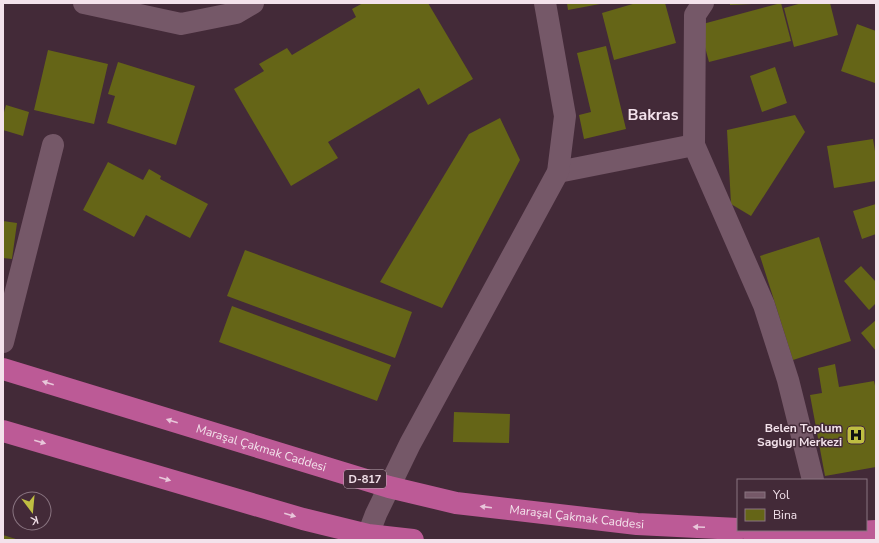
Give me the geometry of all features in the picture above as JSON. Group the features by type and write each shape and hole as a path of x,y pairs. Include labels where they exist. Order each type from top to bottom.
{"highway":[{"name":"Maraşal Çakmak Caddesi","path":"3,369 389,487 456,504 637,524 737,529"},
{"path":"3,431 303,519 368,535 413,540"},
{"path":"788,531 876,531"}],"street":[{"path":"84,3 181,24 236,13 253,3"},
{"path":"368,535 410,444 558,172 565,116 545,3"},
{"path":"703,3 694,15 694,145 764,305 788,380 813,479"},
{"path":"3,342 53,145"},
{"path":"558,172 694,145"}],"building":[{"path":"363,3 428,3 473,79 428,105 419,88 328,142 338,158 291,186 234,89 264,71 259,64 287,48 292,55 356,17 352,9"},
{"path":"567,3 600,3 600,4 568,10"},
{"path":"636,3 665,3 676,43 614,60 602,13"},
{"path":"730,3 752,3 752,4 730,5"},
{"path":"781,3 791,41 709,62 699,25"},
{"path":"802,3 830,3 838,35 794,47 784,8"},
{"path":"857,24 876,31 875,83 841,71"},
{"path":"606,46 626,129 584,139 579,115 591,112 577,53"},
{"path":"48,50 108,64 94,124 34,110"},
{"path":"118,62 195,86 176,145 107,123 115,96 108,94"},
{"path":"775,67 787,103 762,112 750,76"},
{"path":"6,105 29,112 23,136 3,130 3,116"},
{"path":"795,115 805,132 751,216 731,204 727,130"},
{"path":"500,118 520,160 442,308 380,282 469,134"},
{"path":"873,139 876,157 876,181 834,188 827,146"},
{"path":"108,162 143,180 149,169 161,176 160,179 208,204 190,238 146,215 134,237 83,210"},
{"path":"876,204 876,234 862,239 853,211"},
{"path":"3,221 17,223 12,259 3,258"},
{"path":"819,237 851,341 793,360 760,256"},
{"path":"245,250 412,312 395,358 227,296"},
{"path":"861,266 876,282 876,303 869,310 844,281"},
{"path":"232,306 391,365 377,401 219,342"},
{"path":"876,320 876,351 861,333"},
{"path":"835,364 839,387 874,381 876,390 876,467 825,476 810,395 822,393 818,368"},
{"path":"454,412 510,414 509,443 453,442"},
{"path":"3,535 19,540 3,540"}],"place":[{"name":"Belen Toplum Saglıgı Merkezi","path":"856,435"}],"district":[{"name":"Bakras","path":"653,115"}]}
